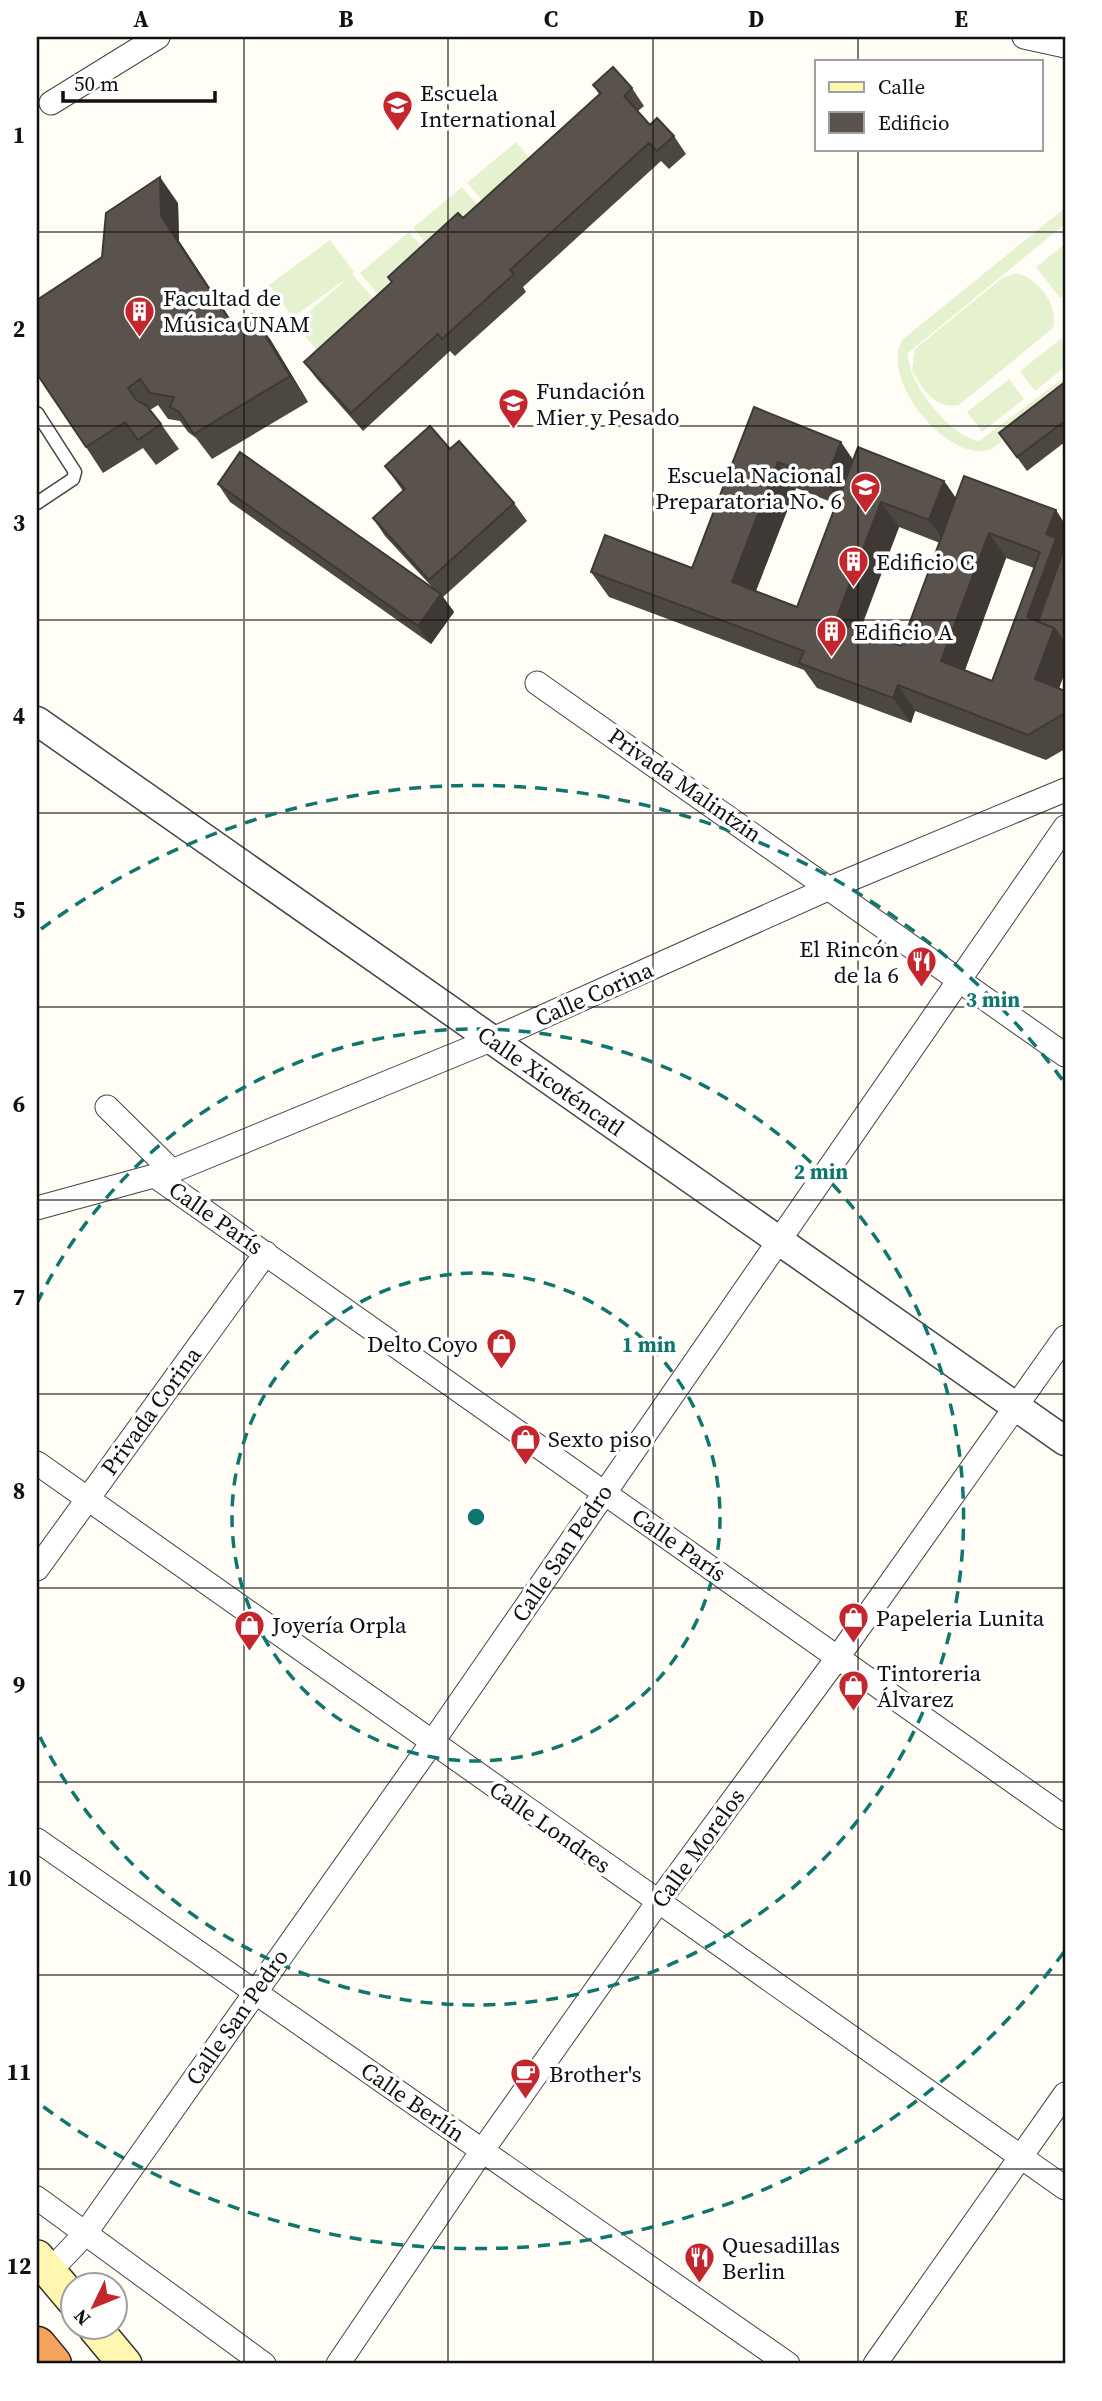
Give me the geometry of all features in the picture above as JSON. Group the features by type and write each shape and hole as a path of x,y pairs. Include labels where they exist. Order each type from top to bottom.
{"highway":[{"path":"37,2346 52,2364"}],"main road":[{"path":"43,2264 60,2284"},
{"path":"107,2342 125,2364"}],"street":[{"path":"51,103 158,37"},
{"path":"1024,37 1065,46"},
{"name":"Privada Malintzin","path":"537,683 832,887 1065,1055"},
{"name":"Calle Xicoténcatl","path":"37,721 1065,1441"},
{"name":"Calle Corina","path":"37,1208 164,1173 493,1039 832,887 1065,790"},
{"name":"Calle San Pedro","path":"43,2264 84,2235 431,1744 1065,827"},
{"name":"Calle París","path":"107,1107 164,1173 266,1253 1065,1818"},
{"name":"Privada Corina","path":"37,1569 266,1253"},
{"name":"Calle Morelos","path":"338,2364 482,2151 658,1902 838,1657 1065,1337"},
{"name":"Calle Londres","path":"37,1463 431,1744 1065,2188"},
{"name":"Calle Berlín","path":"37,1840 788,2364"},
{"path":"875,2364 1065,2094"},
{"path":"37,2198 84,2235 264,2364"}],"lane":[{"path":"37,413 75,472 73,479 37,503"}],"green space":[{"path":"516,142 538,168 490,209 467,183"},
{"path":"462,187 484,213 436,255 413,228"},
{"path":"1065,208 1065,224 908,353 915,379 932,406 956,429 979,441 1065,377 1065,393 991,449 974,451 956,444 938,432 908,395 900,375 898,355 903,339"},
{"path":"409,232 431,257 382,299 360,273"},
{"path":"330,240 354,272 352,274 379,305 321,355 295,324 349,277 293,317 269,285"},
{"path":"1065,244 1065,294 1060,298 1036,267"},
{"path":"1016,273 1032,280 1045,294 1053,311 1053,328 959,405 951,406 937,401 925,391 912,370 915,349 1002,278"},
{"path":"1062,338 1065,367 1035,391 1020,371"},
{"path":"1009,379 1024,399 982,432 967,412"}],"building":[{"path":"613,67 632,88 624,96 650,125 657,118 674,136 657,151 649,143 510,270 514,274 442,339 438,334 351,413 304,362 392,282 388,277 458,213 463,218 601,93 593,85"},
{"name":"Facultad de Música UNAM","path":"160,177 161,216 234,327 252,314 290,376 194,434 179,412 170,407 174,397 150,393 140,379 128,388 136,400 146,405 161,424 138,440 125,422 86,447 37,374 37,300 102,257 106,213"},
{"path":"1065,382 1065,421 1017,457 999,433"},
{"path":"754,407 841,442 825,481 778,462 732,582 797,607 858,447 944,481 929,520 881,502 835,622 901,646 964,476 1056,510 1046,534 1056,538 1027,617 1054,628 1035,679 1065,691 1065,713 1028,735 898,685 893,698 799,663 804,651 591,572 605,535 692,568","holes":["989,533 1040,552 992,681 941,661"]},
{"path":"430,426 450,449 459,441 514,503 429,580 373,518 405,489 385,466"},
{"path":"240,452 441,594 418,626 218,484"},
{"path":"1065,546 1063,640 1054,628 1038,622"}],"place":[{"name":"Escuela International","path":"397,133"},
{"name":"Facultad de Música UNAM","path":"140,338"},
{"name":"Fundación Mier y Pesado","path":"513,431"},
{"name":"Escuela Nacional Preparatoria No. 6","path":"865,515"},
{"name":"Edificio C","path":"853,589"},
{"name":"Edificio A","path":"831,659"},
{"name":"El Rincón de la 6","path":"922,989"},
{"name":"Delto Coyo","path":"501,1371"},
{"name":"Sexto piso","path":"525,1466"},
{"name":"Papeleria Lunita","path":"853,1645"},
{"name":"Joyería Orpla","path":"249,1652"},
{"name":"Tintoreria Álvarez","path":"854,1713"},
{"name":"Brother's","path":"526,2101"},
{"name":"Quesadillas Berlin","path":"699,2285"}]}
